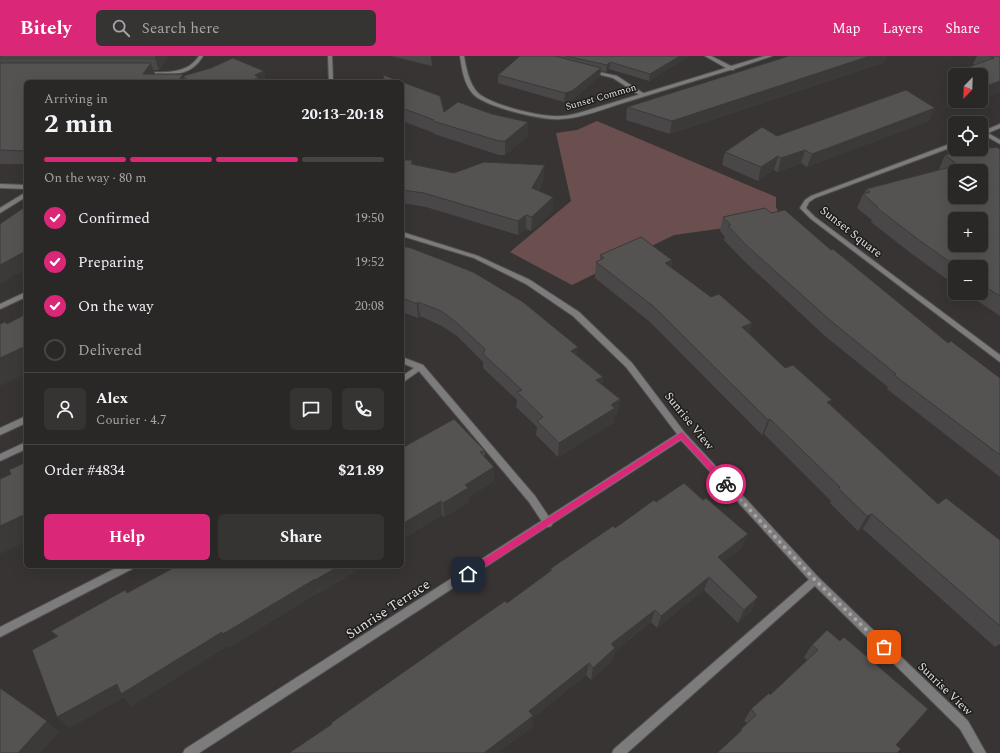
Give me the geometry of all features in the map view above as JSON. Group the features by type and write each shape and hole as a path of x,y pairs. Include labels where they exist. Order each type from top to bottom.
{"street":[{"path":"139,73 170,73 190,69 198,62 201,56"},
{"path":"330,56 330,80"},
{"name":"Sunset Common","path":"462,56 464,70 470,86 478,96 490,102 540,116 559,118 584,113 643,94 732,69 770,56"},
{"path":"707,56 732,69"},
{"path":"586,69 615,77 643,94"},
{"path":"988,131 1000,126"},
{"path":"988,136 1000,142"},
{"name":"Sunset Square","path":"948,147 813,196 807,201 803,208 825,227 1000,360"},
{"path":"0,186 24,188"},
{"path":"0,211 24,195"},
{"name":"Sunrise View","path":"404,235 476,257 528,282 576,314 629,365 682,435 815,580 964,725 980,753"},
{"path":"0,306 24,295"},
{"path":"404,361 420,367 532,499 548,523"},
{"path":"404,379 420,367"},
{"path":"0,432 24,420"},
{"name":"Sunrise Terrace","path":"189,753 548,523 682,435"},
{"path":"0,458 24,446"},
{"path":"0,632 125,568"},
{"path":"618,753 815,580"}],"shaded area":[{"path":"597,121 776,197 776,207 782,220 674,235 572,285 510,252 571,201 556,133 577,130"}],"building":[{"path":"0,56 156,56 155,58 0,58"},
{"path":"520,56 555,56 601,68 572,91 565,93 498,75"},
{"path":"566,56 680,56 650,74 610,62 607,65"},
{"path":"789,56 870,56 672,121 627,107"},
{"path":"989,56 1000,56 1000,81 988,85 988,68 966,68 994,58"},
{"path":"233,58 264,71 255,75 259,78 252,80 188,80 183,76 211,68"},
{"path":"0,63 151,63 143,74 183,74 179,80 24,80 24,151 0,150"},
{"path":"383,75 397,80 384,80"},
{"path":"404,83 440,96 444,112 458,102 492,114 528,122 505,141 499,141 433,121 434,120 404,109"},
{"path":"906,90 935,108 812,154 805,150 781,158 778,156 761,167 725,152 762,127 777,136"},
{"path":"988,147 996,147 1000,149 1000,296 988,288 988,260 948,261 877,208 878,207 863,194 870,192 866,189 948,168 948,204 988,204 988,164 957,164 945,155 988,156"},
{"path":"404,160 412,160 411,164 454,173 484,162 545,165 532,188 553,197 532,217 526,215 518,221 424,193 404,190"},
{"path":"24,207 24,252 0,265 0,224"},
{"path":"765,208 771,213 785,210 831,250 833,249 948,343 951,341 1000,378 1000,455 894,375 896,374 831,321 747,246 728,226 731,225 723,217"},
{"path":"641,237 672,260 665,263 711,297 719,294 752,323 742,327 785,368 793,365 832,400 827,402 938,504 946,498 1000,540 1000,626 872,514 867,516 838,488 840,487 770,419 768,420 653,306 596,262 604,258 600,255"},
{"path":"404,246 473,272 523,302 578,347 571,351 603,377 596,380 620,399 611,405 615,408 559,443 537,421 543,417 517,392 522,390 483,354 485,349 457,323 441,311 418,302 417,304 404,299"},
{"path":"24,315 24,347 0,358 0,324 5,322 7,324"},
{"path":"454,419 485,451 480,452 494,467 465,485 468,488 443,503 441,501 404,523 404,447"},
{"path":"24,463 24,515 0,526 0,479 11,474 9,470"},
{"path":"684,483 703,500 706,498 748,534 718,557 758,597 744,610 709,577 661,616 655,610 611,644 615,648 593,668 589,663 529,711 533,716 484,753 289,753 505,601 507,603 552,570 550,569 613,526 615,528 654,500 656,502"},
{"path":"173,568 336,568 223,634 222,632 121,694 117,684 57,717 32,650 58,636 51,631 125,590 127,593"},
{"path":"827,630 840,641 844,637 928,709 896,745 901,749 897,753 717,753 756,715 751,709 769,693 770,695 818,650 812,645"},
{"path":"0,688 47,721 18,753 0,753"}],"way so far":[{"path":"726,484 815,580 884,647"}],"route":[{"path":"468,574 682,435 726,484"}]}
